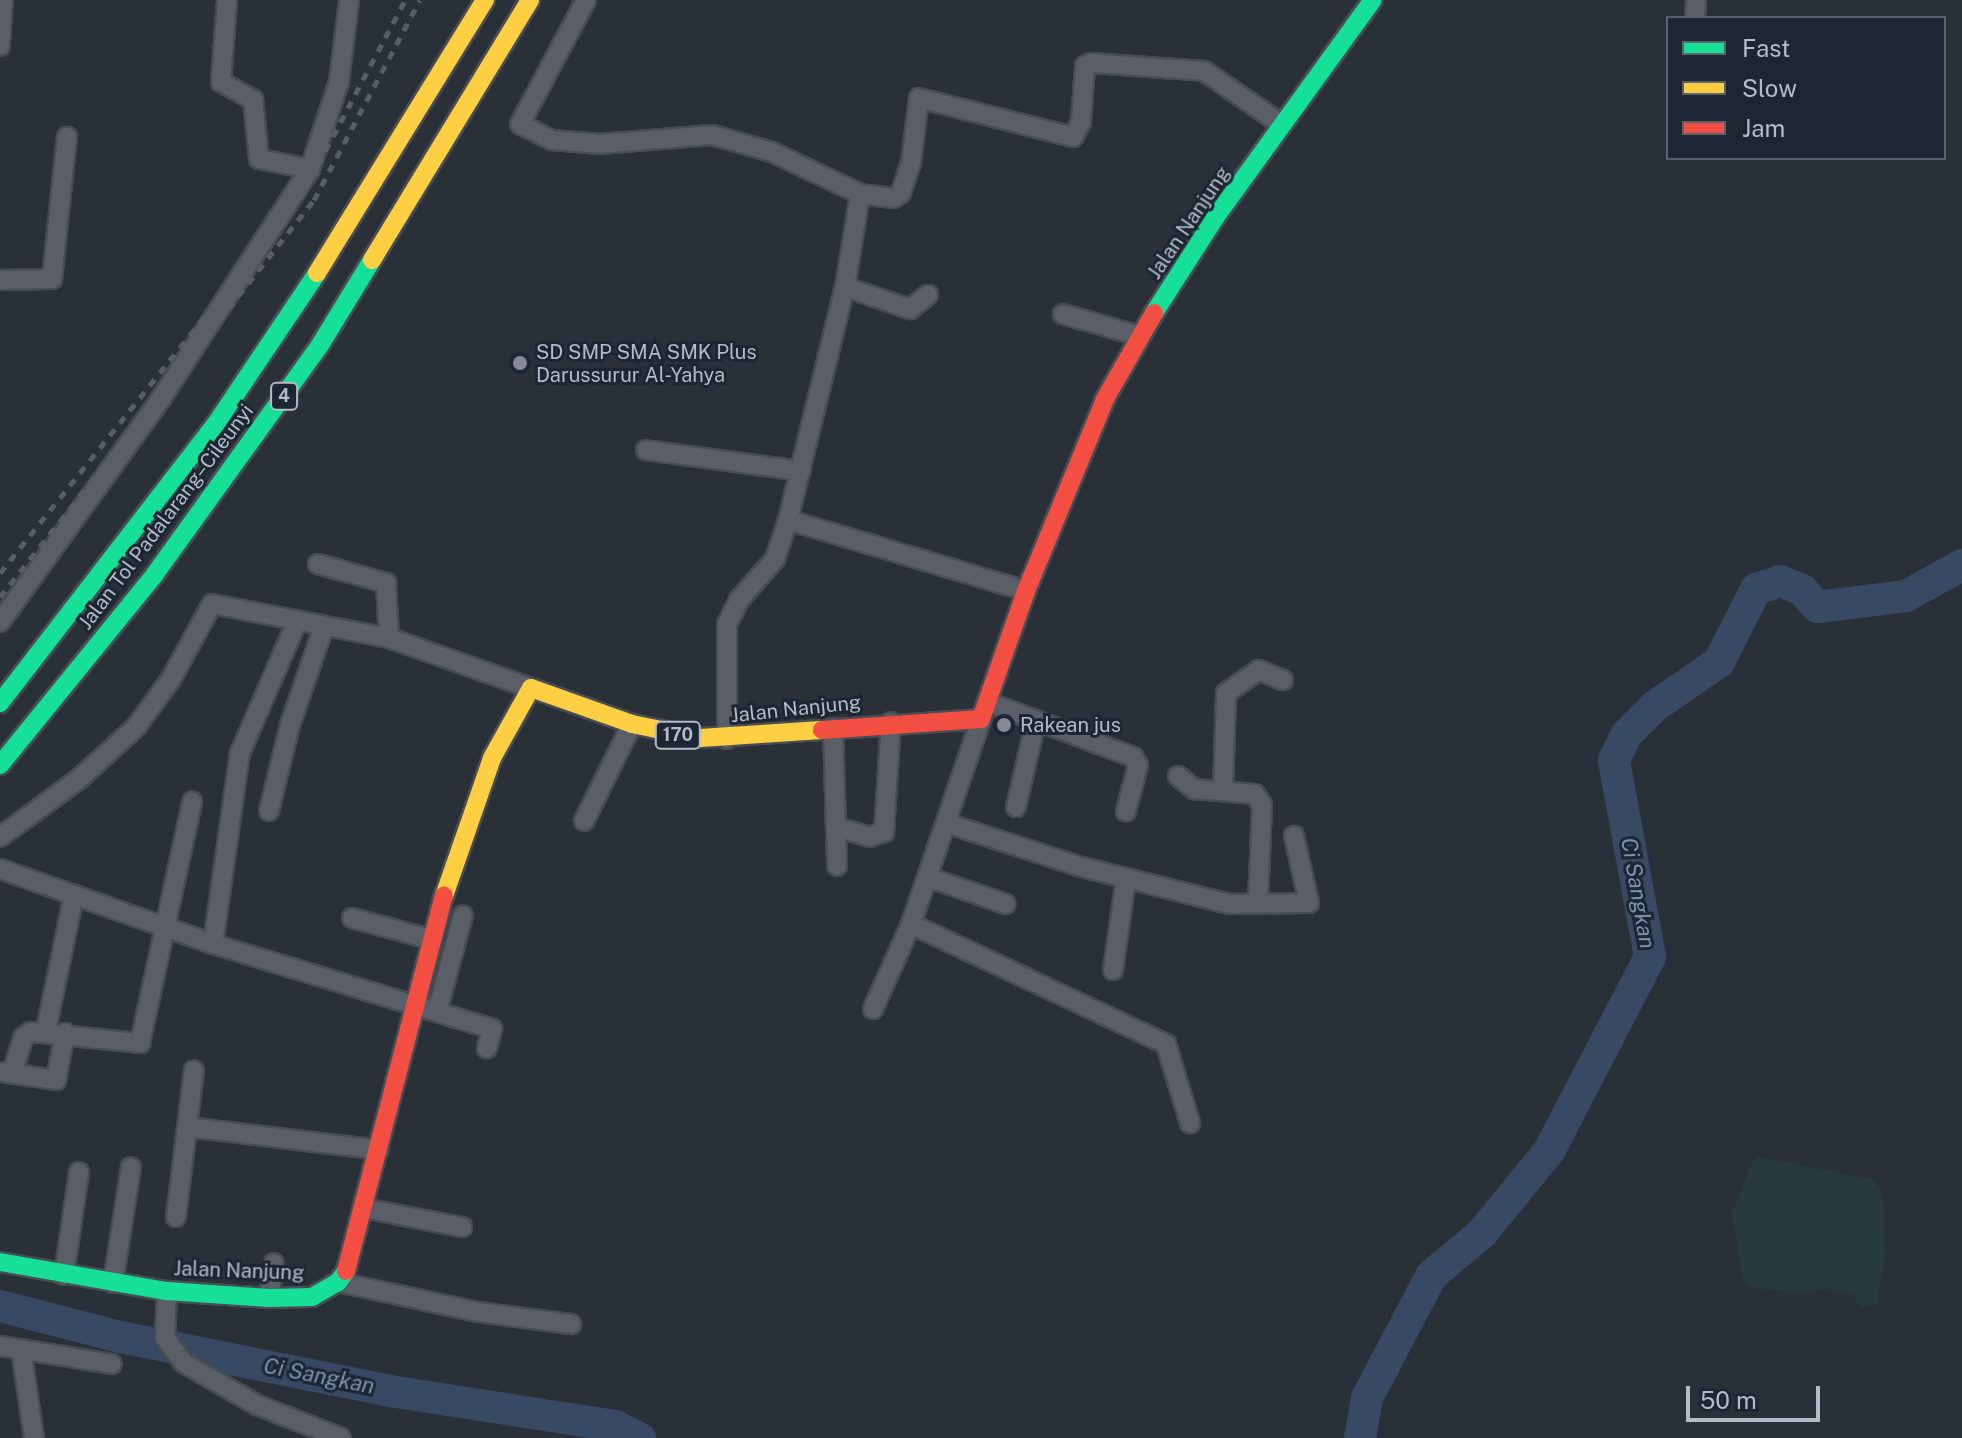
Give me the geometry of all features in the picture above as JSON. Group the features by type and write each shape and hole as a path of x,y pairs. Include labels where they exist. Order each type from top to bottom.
{"main road":[{"name":"Jalan Tol Padalarang–Cileunyi","path":"0,703 215,425 303,297 485,0"},
{"name":"Jalan Tol Padalarang–Cileunyi","path":"0,765 155,574 302,370 475,97 530,0"},
{"name":"Jalan Nanjung","path":"531,688 666,734 727,739 984,710 1026,591 1105,399 1139,336 1281,124 1373,0"},
{"path":"338,1282 348,1268 430,939 487,772 531,688"},
{"name":"Jalan Nanjung","path":"0,1262 167,1291 269,1298 312,1297 338,1282"}],"street":[{"path":"0,46 3,0"},
{"path":"227,0 221,82 253,100 259,159 310,169"},
{"path":"0,622 162,397 310,169 330,123 339,82 349,0"},
{"path":"586,0 520,124 552,140 600,144 712,135 772,152 860,194 893,198 901,193 921,97 1073,137 1081,122 1085,66 1091,63 1204,71 1281,124"},
{"path":"0,280 51,282 67,137"},
{"path":"727,739 727,624 739,600 775,559 788,520 845,287 860,194"},
{"path":"845,287 910,309 928,295"},
{"path":"1063,314 1139,336"},
{"path":"646,450 801,471"},
{"path":"788,520 1026,591"},
{"path":"318,564 386,583 389,638"},
{"path":"0,837 90,771 136,727 171,679 207,607 223,603 389,638 531,688"},
{"path":"213,944 240,753 297,621"},
{"path":"269,811 290,725 324,626"},
{"path":"1223,791 1226,693 1259,670 1283,680"},
{"path":"873,1009 911,924 984,710 1036,721 1137,761 1126,811"},
{"path":"1016,807 1036,721"},
{"path":"837,827 869,837 884,832 891,722"},
{"path":"584,821 632,724"},
{"path":"833,728 837,866"},
{"path":"1178,776 1194,789 1255,794 1262,805 1258,903"},
{"path":"65,1033 56,1080 6,1073 25,1036 46,1030 140,1043 192,802"},
{"path":"946,823 1126,879 1229,904 1309,903 1294,836"},
{"path":"0,869 213,944 492,1029 487,1048"},
{"path":"927,877 1006,904"},
{"path":"1113,970 1126,879"},
{"path":"46,1030 74,895"},
{"path":"437,1012 463,915"},
{"path":"352,918 430,939"},
{"path":"911,924 1166,1044 1190,1123"},
{"path":"176,1217 194,1070"},
{"path":"187,1127 379,1150"},
{"path":"113,1283 131,1167"},
{"path":"64,1275 79,1172"},
{"path":"363,1208 462,1227"},
{"path":"269,1298 274,1263"},
{"path":"338,1282 478,1312 571,1324"},
{"path":"167,1291 163,1328 184,1363 257,1405 341,1438"},
{"path":"0,1346 112,1364"},
{"path":"21,1349 34,1438"}],"green space":[{"path":"1755,1156 1876,1180 1883,1196 1885,1255 1877,1304 1859,1308 1855,1296 1828,1289 1801,1293 1757,1289 1743,1281 1732,1213"}],"waterway":[{"name":"Ci Sangkan","path":"1360,1438 1367,1398 1431,1276 1482,1233 1549,1151 1650,957 1614,760 1626,735 1655,706 1719,662 1756,589 1780,581 1802,590 1818,607 1906,596 1962,565"},
{"name":"Ci Sangkan","path":"0,1306 120,1337 396,1392 615,1426 640,1438"}],"railway":[{"path":"0,573 303,193 405,0"},
{"path":"0,597 314,200 420,0"}],"traffic: fast":[{"path":"1154,313 1215,218 1373,0"},
{"path":"0,765 155,574 320,345 372,260"},
{"path":"0,703 215,425 317,273"},
{"path":"0,1262 167,1291 269,1298 312,1297 338,1282 346,1271"}],"traffic: slow":[{"path":"317,273 485,0"},
{"path":"372,260 530,0"},
{"path":"444,896 492,758 531,688 632,724 700,738 822,730"}],"traffic: jam":[{"path":"822,730 981,719 1026,591 1105,399 1154,313"},
{"path":"346,1271 444,896"}],"place":[{"name":"SD SMP SMA SMK Plus Darussurur Al-Yahya","path":"520,363"},
{"name":"Rakean jus","path":"1004,725"}]}
